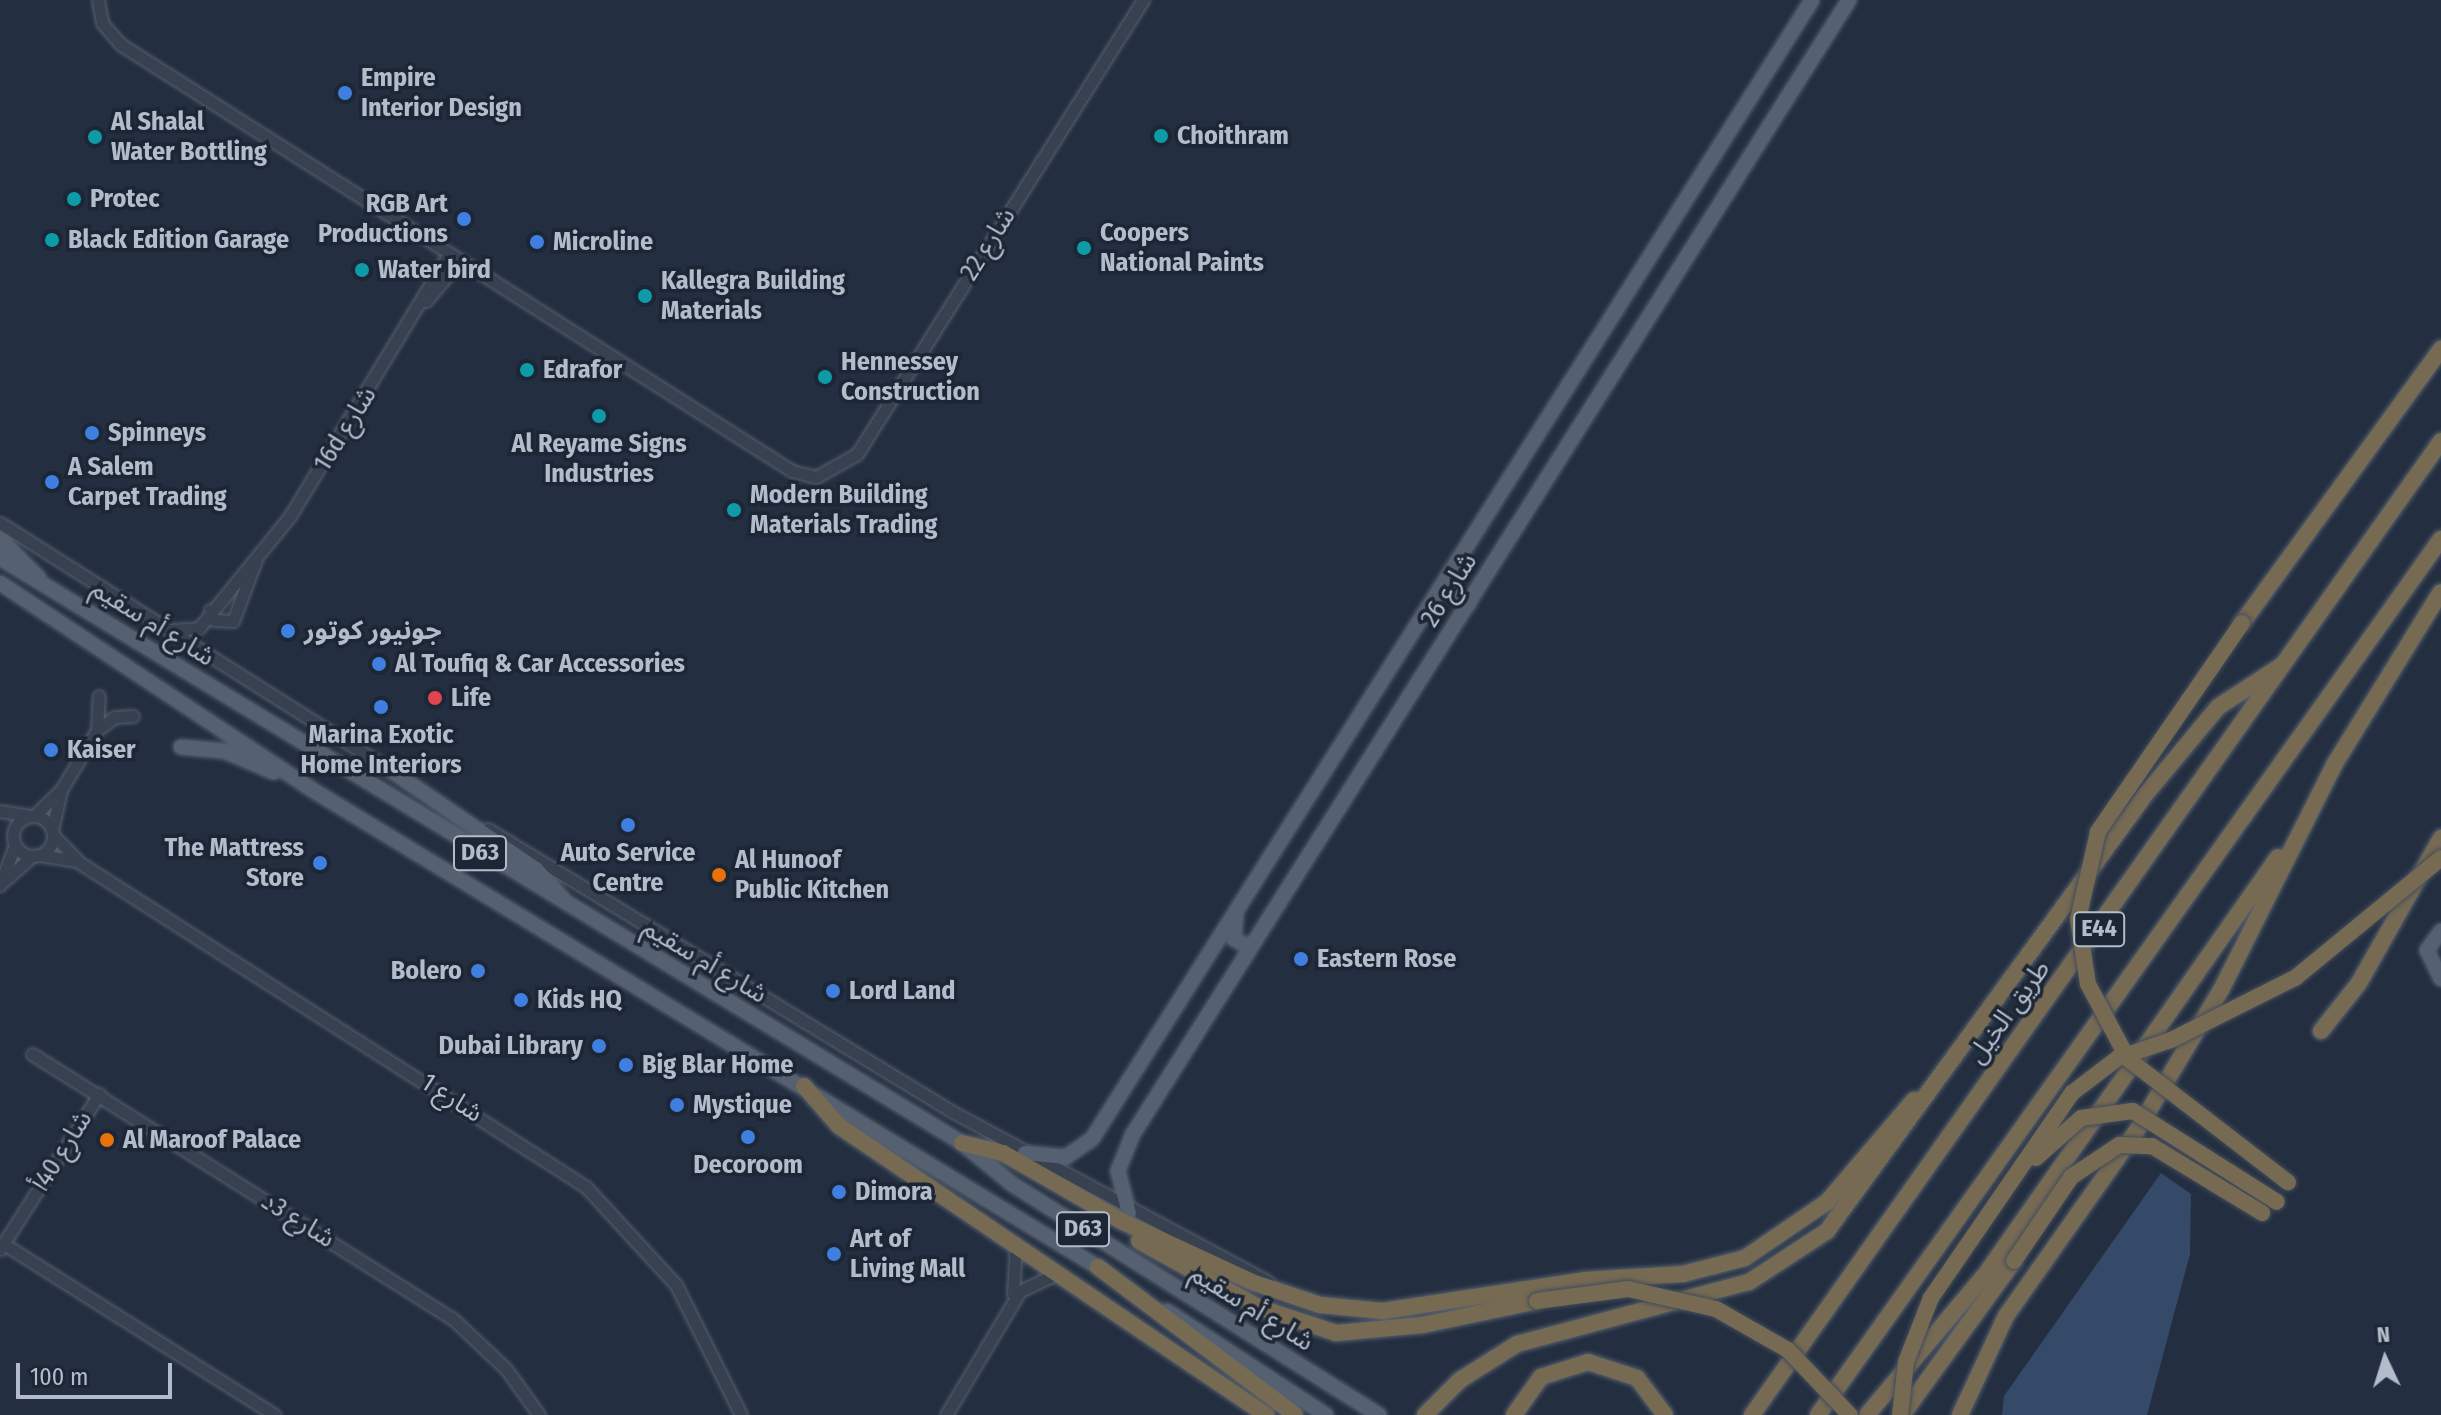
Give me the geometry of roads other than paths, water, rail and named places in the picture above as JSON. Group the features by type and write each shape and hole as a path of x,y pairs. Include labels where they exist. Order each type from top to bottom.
{"highway":[{"path":"2424,371 2441,337"},
{"path":"2288,1182 2128,1059 2098,1013 2079,934 2080,888 2098,832 2242,623 2441,349"},
{"name":"طريق الخيل","path":"1752,1415 2441,441"},
{"name":"E44","path":"1818,1415 2441,539"},
{"path":"1960,1415 2006,1316 2136,1132 2221,990 2290,850 2441,592"},
{"path":"1425,1415 1487,1360 1565,1327 1722,1292 1799,1254 1844,1213 1925,1092 2205,721 2240,688 2282,666"},
{"path":"2321,1031 2359,983 2441,838"},
{"path":"1867,1415 1985,1275 2204,973 2272,864 2290,850"},
{"path":"1901,1415 1918,1324 2056,1112 2096,1071 2295,978 2441,858"},
{"path":"804,1086 839,1126 1062,1272 1266,1415"},
{"path":"966,1148 1003,1153 1156,1239 1285,1295 1383,1311 1727,1264 1806,1221 1925,1092"},
{"path":"1990,1211 2061,1131 2112,1110 2158,1122 2277,1202"},
{"path":"1901,1415 2014,1261 2071,1177 2119,1145 2152,1146 2262,1213"},
{"path":"966,1148 1003,1160 1227,1291 1304,1326 1373,1332 1537,1301 1628,1289 1716,1309 1788,1350 1850,1415"},
{"path":"1098,1267 1295,1415"},
{"path":"1514,1415 1541,1377 1588,1362 1637,1378 1665,1415"}],"main road":[{"name":"شارع 26","path":"1025,1153 1055,1159 1092,1139 1812,0"},
{"name":"شارع 26","path":"1129,1213 1119,1178 1124,1150 1849,0"},
{"path":"0,539 42,582"},
{"name":"شارع أم سقيم","path":"0,558 966,1148 1379,1415"},
{"path":"1461,558 1450,587 1468,605"},
{"name":"شارع أم سقيم","path":"0,583 311,789 1098,1267 1326,1415"},
{"path":"0,595 36,608"},
{"path":"181,747 232,754 311,789"},
{"path":"390,770 542,873 571,908"},
{"path":"1237,910 1234,939 1250,948"},
{"path":"2441,931 2427,950 2441,979"}],"street":[{"name":"شارع 22","path":"455,257 792,471 824,476 857,454 1143,0"},
{"path":"98,5 120,44 455,257"},
{"name":"16d شارع","path":"172,630 199,628 210,610 290,516 455,257"},
{"path":"0,523 390,770 1025,1153 1129,1213 1285,1295"},
{"name":"16d شارع","path":"210,610 214,620 233,621 258,553"},
{"path":"97,730 99,696"},
{"path":"0,885 14,842 32,816 61,790 97,730 115,717 133,716"},
{"path":"0,885 35,855 53,832 61,790"},
{"path":"0,813 32,816"},
{"path":"0,813 14,842 35,855"},
{"name":"شارع 1","path":"32,816 53,832 80,863 586,1187 676,1285 715,1351 741,1415"},
{"name":"شارع 1","path":"35,855 80,863"},
{"name":"شارع 3د","path":"32,1054 452,1318 498,1359 539,1415"},
{"name":"شارع 40أ","path":"2,1247 99,1094"},
{"path":"946,1415 1008,1307 1020,1273 1014,1240"},
{"path":"2,1247 275,1415"},
{"path":"1008,1307 1031,1281 1062,1272"}],"water":[{"path":"2161,1173 2191,1194 2190,1254 2147,1415 2002,1415 2004,1396"}],"place":[{"name":"Empire Interior Design","path":"345,93"},
{"name":"Choithram","path":"1161,136"},
{"name":"Al Shalal Water Bottling","path":"95,137"},
{"name":"Protec","path":"74,199"},
{"name":"RGB Art Productions","path":"464,219"},
{"name":"Black Edition Garage","path":"52,240"},
{"name":"Microline","path":"537,242"},
{"name":"Coopers National Paints","path":"1084,248"},
{"name":"Water bird","path":"362,270"},
{"name":"Kallegra Building Materials","path":"645,296"},
{"name":"Edrafor","path":"527,370"},
{"name":"Hennessey Construction","path":"825,377"},
{"name":"Al Reyame Signs Industries","path":"599,416"},
{"name":"Spinneys","path":"92,433"},
{"name":"A Salem Carpet Trading","path":"52,482"},
{"name":"Modern Building Materials Trading","path":"734,510"},
{"name":"جونيور كوتور","path":"288,631"},
{"name":"Al Toufiq & Car Accessories","path":"379,664"},
{"name":"Life","path":"435,698"},
{"name":"Marina Exotic Home Interiors","path":"381,707"},
{"name":"Kaiser","path":"51,750"},
{"name":"Auto Service Centre","path":"628,825"},
{"name":"The Mattress Store","path":"320,863"},
{"name":"Al Hunoof Public Kitchen","path":"719,875"},
{"name":"Eastern Rose","path":"1301,959"},
{"name":"Bolero","path":"478,971"},
{"name":"Lord Land","path":"833,991"},
{"name":"Kids HQ","path":"521,1000"},
{"name":"Dubai Library","path":"599,1046"},
{"name":"Big Blar Home","path":"626,1065"},
{"name":"Mystique","path":"677,1105"},
{"name":"Decoroom","path":"748,1137"},
{"name":"Al Maroof Palace","path":"107,1140"},
{"name":"Dimora","path":"839,1192"},
{"name":"Art of Living Mall","path":"834,1254"}]}
